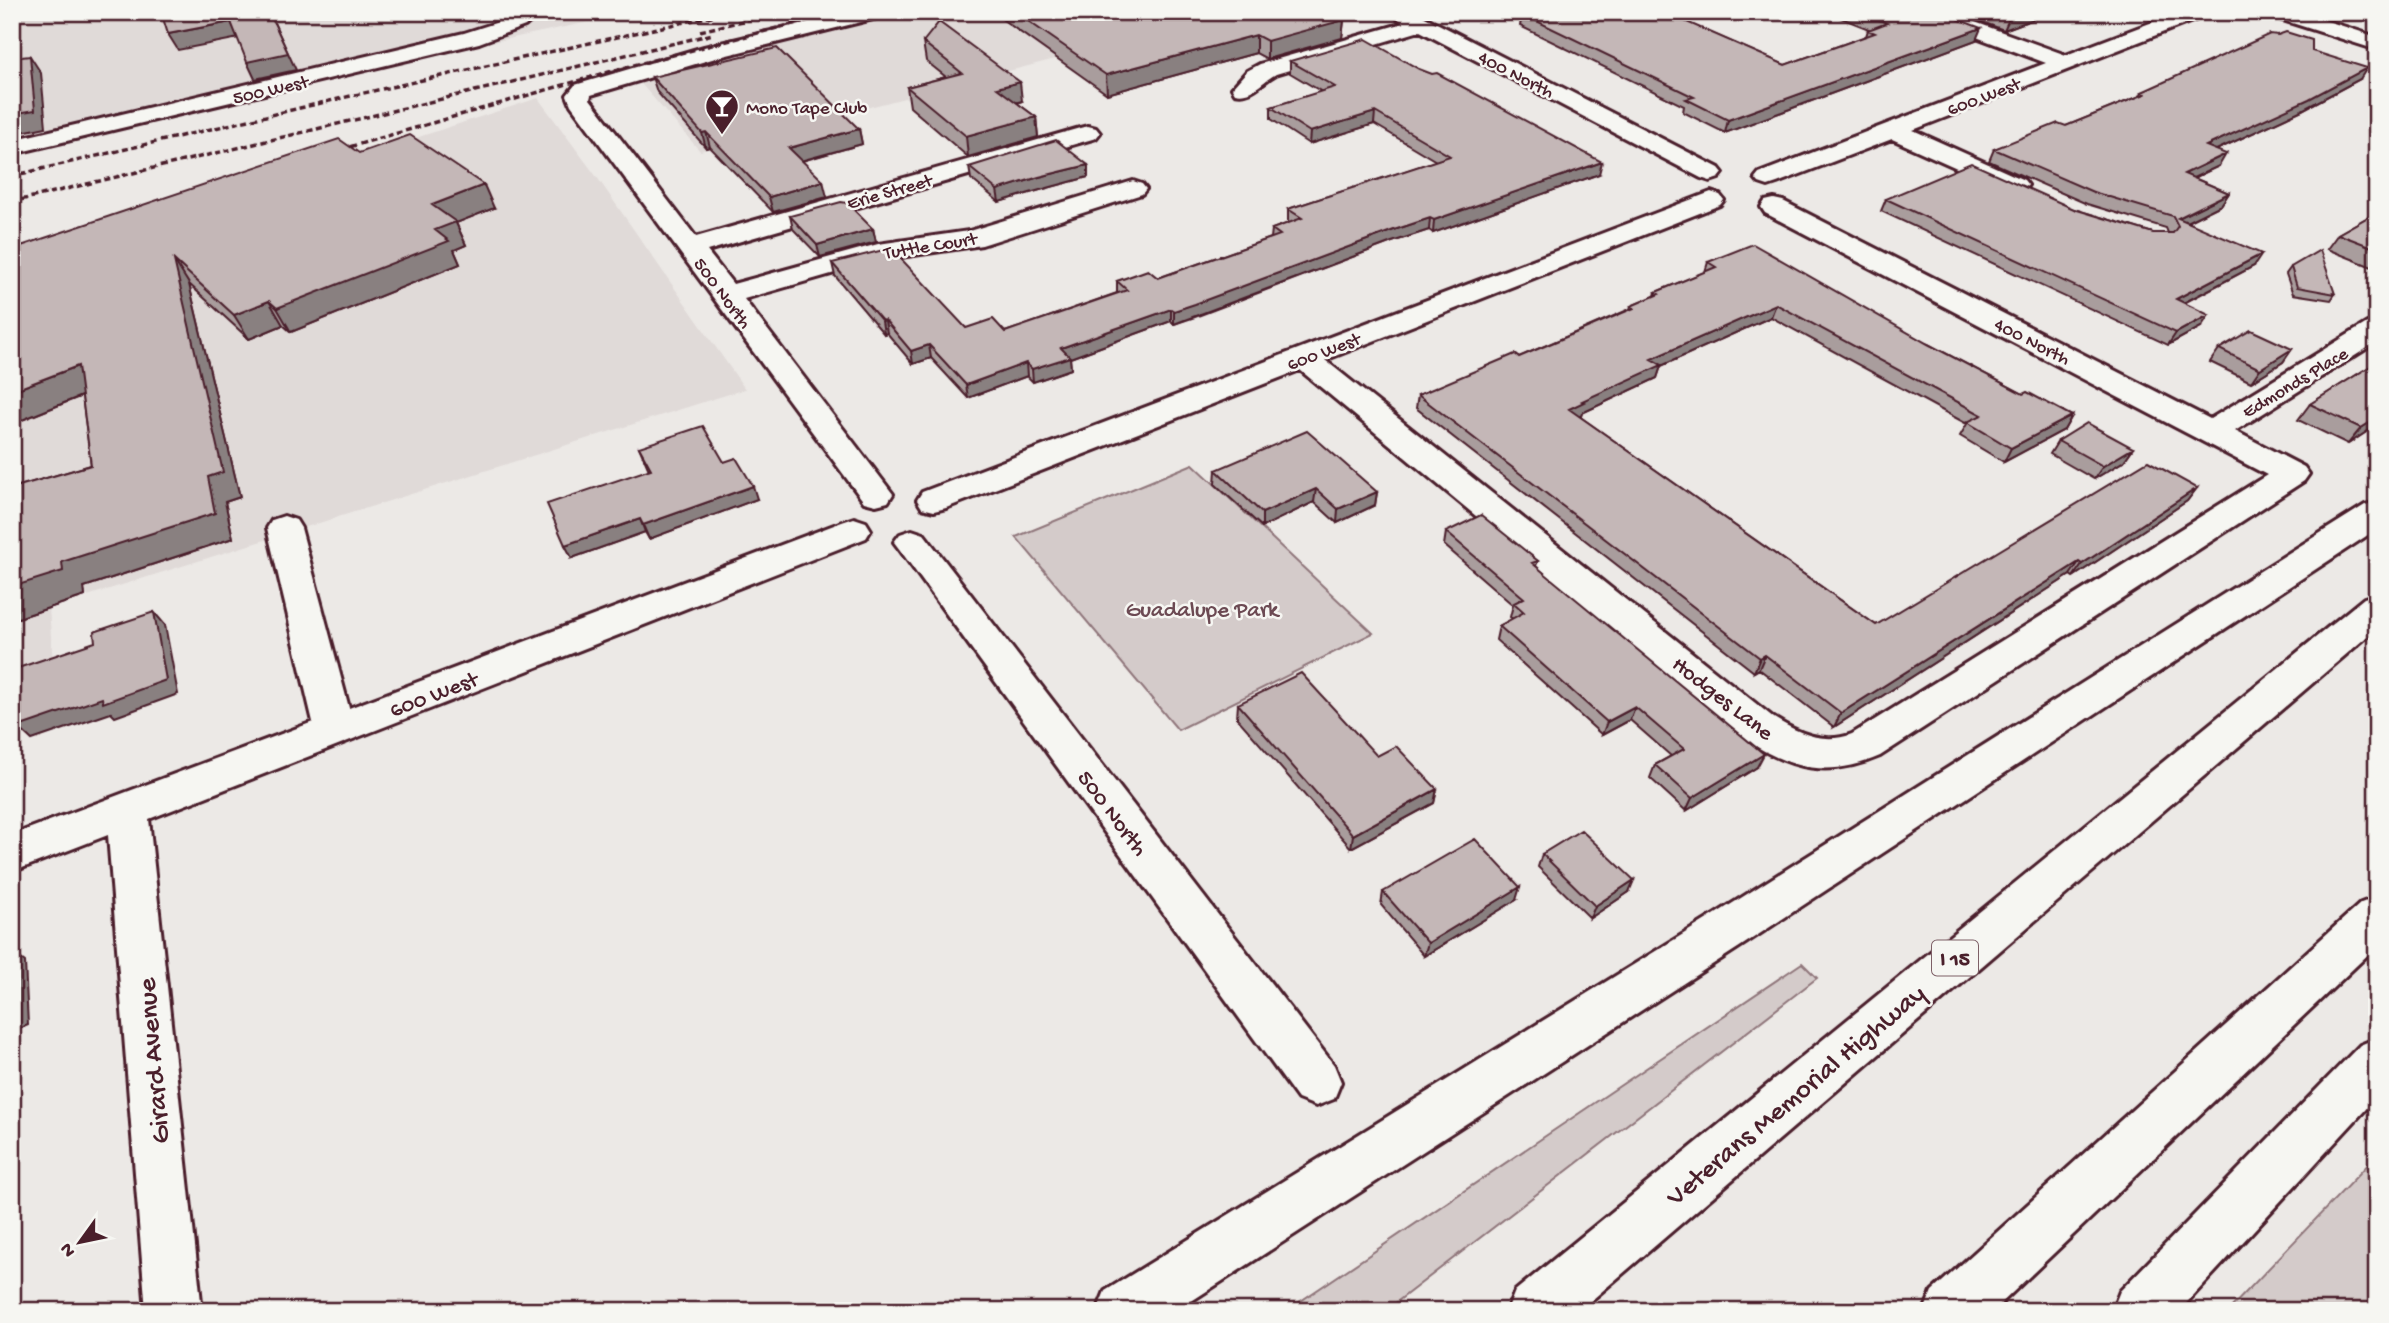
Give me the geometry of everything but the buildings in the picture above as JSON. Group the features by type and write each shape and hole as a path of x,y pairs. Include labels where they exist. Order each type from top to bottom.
{"main road":[{"name":"500 North","path":"877,494 579,100 578,95 583,90 700,55 878,12"},
{"name":"400 North","path":"1399,12 2292,474"},
{"path":"1927,12 2066,63"},
{"name":"600 West","path":"934,500 2198,12"},
{"path":"2277,12 2377,44"},
{"name":"500 West","path":"12,147 496,31 522,15"},
{"path":"1243,88 1255,76 1268,69 1422,24"},
{"path":"1892,130 2041,196"},
{"name":"Erie Street","path":"690,247 1088,133"},
{"name":"Tuttle Court","path":"726,295 878,252 972,239 1133,190"},
{"name":"Edmonds Place","path":"2211,432 2377,329"},
{"name":"Hodges Lane","path":"1304,358 1760,729 1790,746 1823,755 1853,751 1866,745 2292,474"},
{"path":"909,489 920,491 934,500 940,512 939,519 929,532 912,542 901,545 877,544 867,541 854,530 852,517 856,510 877,494 909,489"},
{"path":"1125,1311 1722,934 2377,513"},
{"path":"284,528 335,731"},
{"name":"600 West","path":"12,854 854,530"},
{"name":"500 North","path":"912,542 1316,1082"},
{"name":"Veterans Memorial Highway","path":"1535,1311 2377,607"},
{"name":"Girard Avenue","path":"127,811 174,1311"},
{"path":"1952,1311 2377,918"},
{"path":"2140,1311 2377,1061"}],"shaded area":[{"path":"12,12 637,12 12,142"},
{"path":"916,12 1236,12 700,151 636,78"},
{"path":"538,98 599,180 745,389 49,608 55,693 12,708 12,270"}],"green space":[{"name":"Guadalupe Park","path":"1193,464 1373,633 1178,730 1016,537"},
{"path":"1802,963 1817,978 1385,1311 1286,1311"},
{"path":"2377,1155 2377,1311 2228,1311"}],"railway":[{"path":"12,176 355,95 730,12"},
{"path":"700,31 781,12"},
{"path":"332,152 619,69 839,12"},
{"path":"12,202 713,34"}],"place":[{"name":"Mono Tape Club","path":"722,136"}]}
